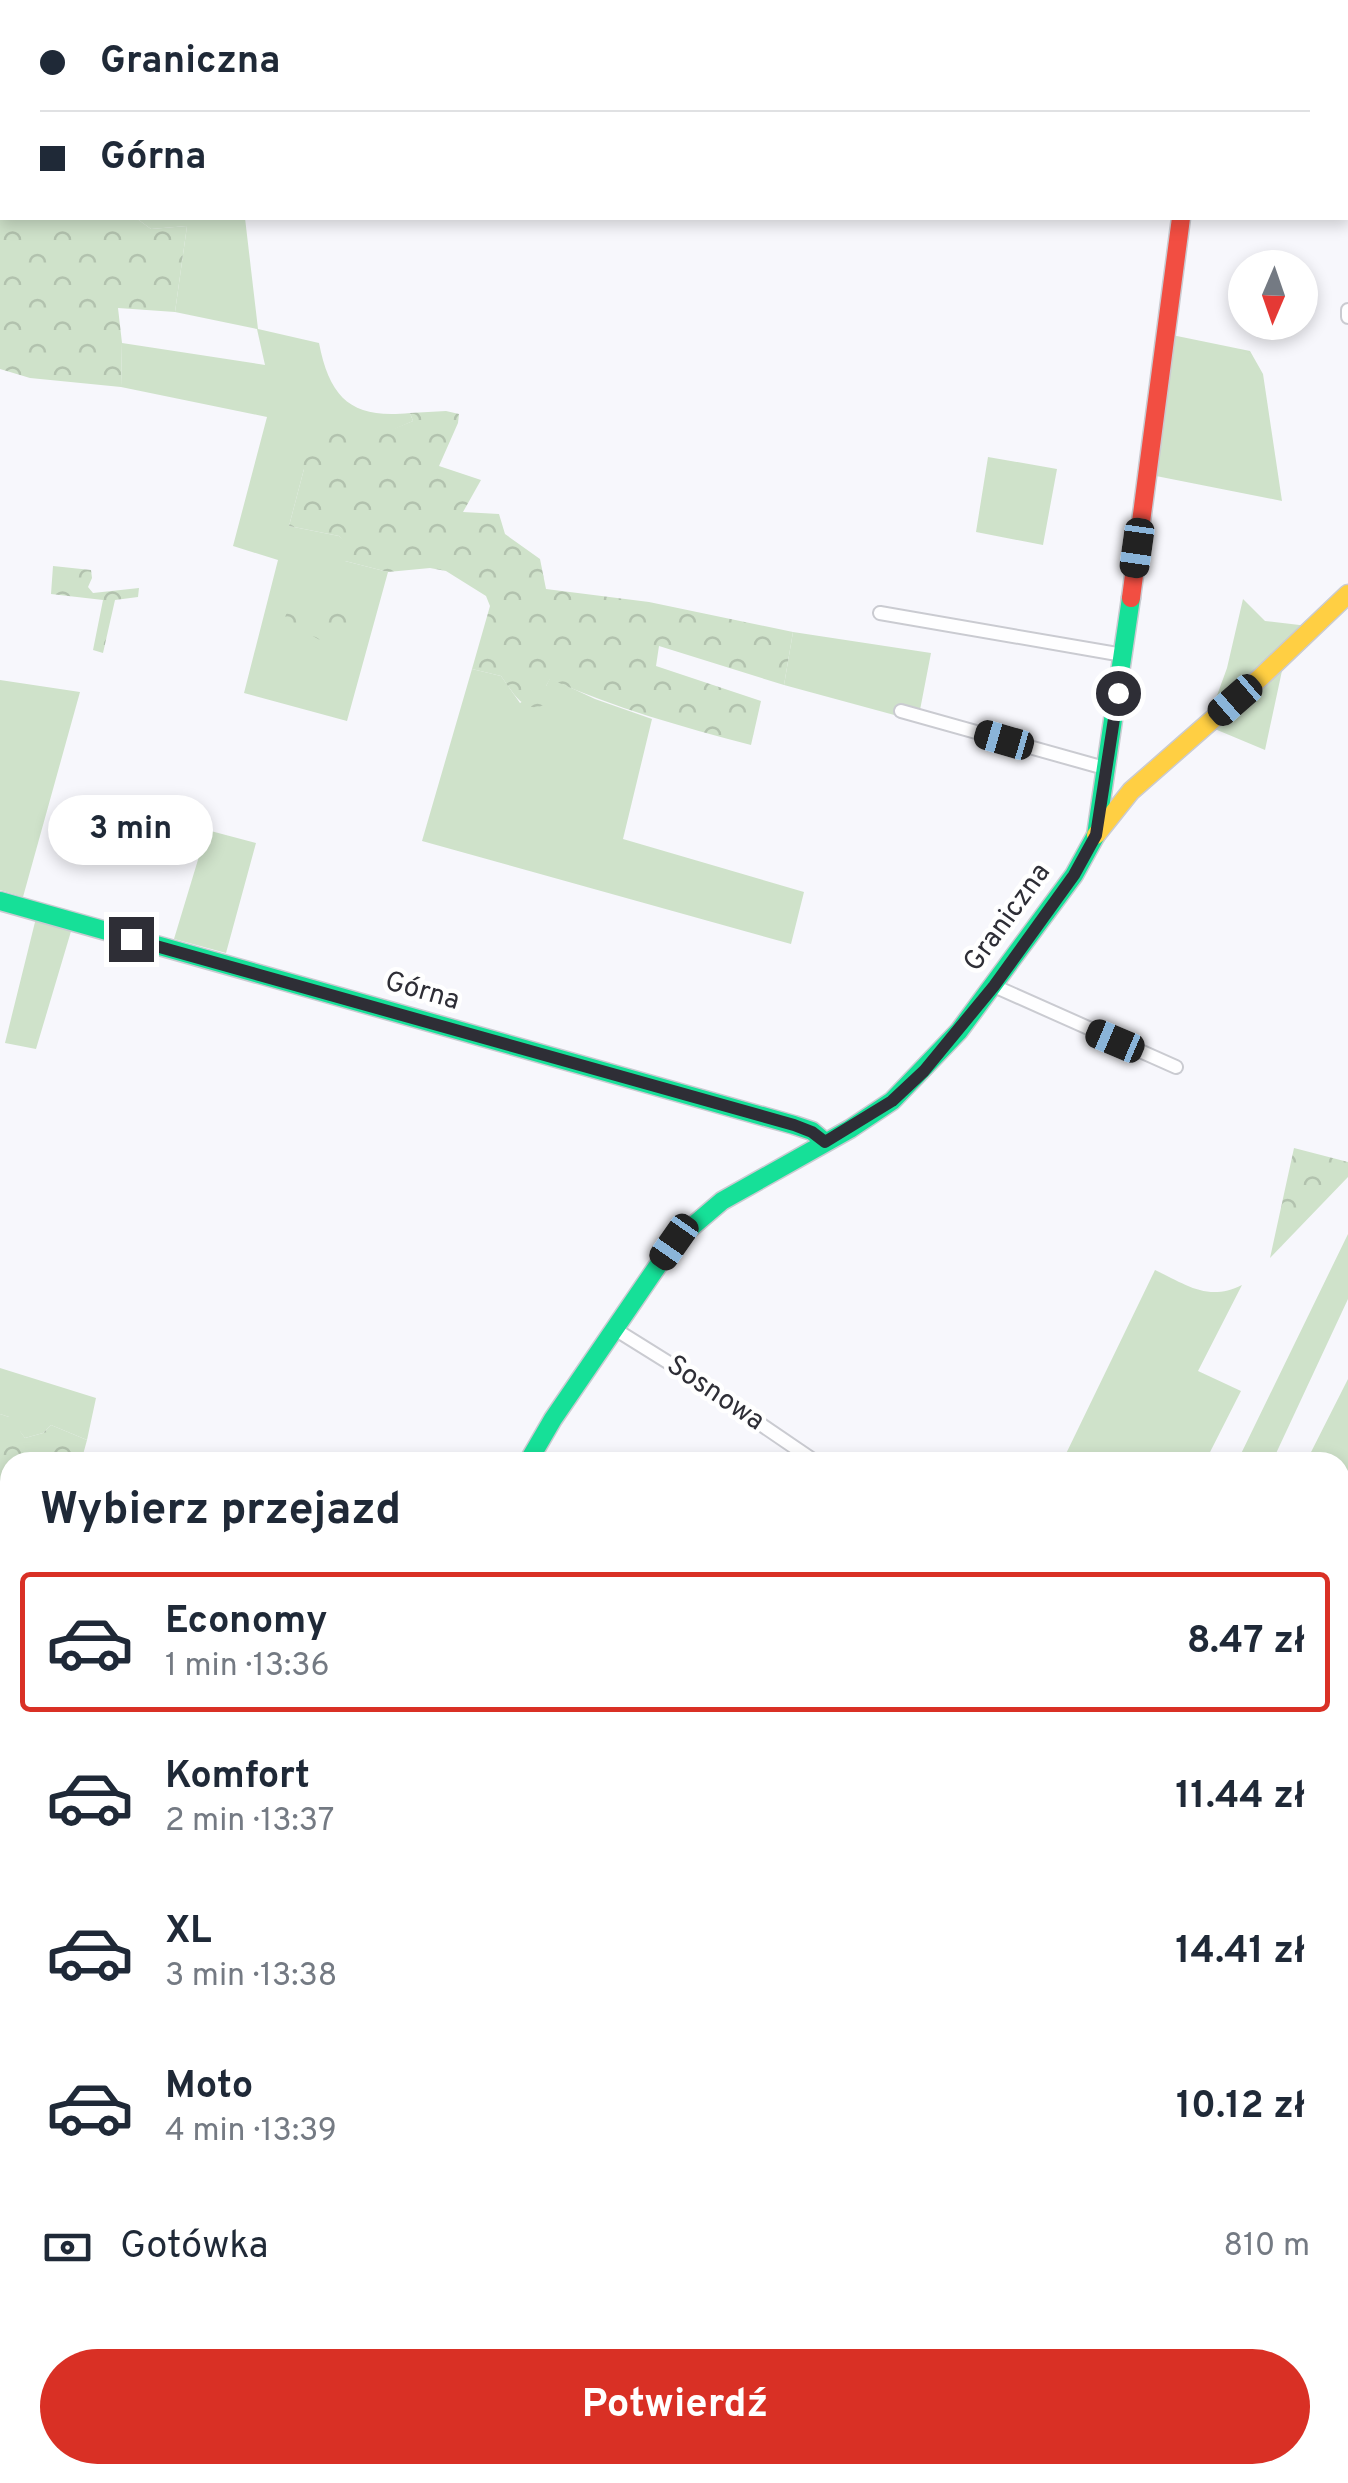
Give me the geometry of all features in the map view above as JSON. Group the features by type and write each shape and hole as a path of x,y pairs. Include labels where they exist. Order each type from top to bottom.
{"street":[{"name":"Graniczna","path":"534,1452 613,1328 674,1242 722,1201 825,1142 902,1091 948,1044 994,986 1074,875 1096,835 1181,220"},
{"path":"1096,835 1131,792 1348,594"},
{"path":"880,613 1123,655"},
{"path":"901,711 1108,769"},
{"name":"Górna","path":"0,901 794,1125 825,1142"},
{"path":"994,986 1176,1067"},
{"name":"Sosnowa","path":"613,1328 801,1452"}],"green space":[{"path":"0,220 139,220 151,229 187,226 175,312 118,308 121,387 30,378 0,369"},
{"path":"139,220 245,220 258,329 319,343 330,379 347,402 359,409 410,413 413,421 304,469 289,526 339,536 345,541 345,561 388,572 347,721 244,693 278,560 233,546 267,417 121,387 122,343 265,365 257,329 175,312 187,226 151,229"},
{"path":"1172,335 1250,351 1263,374 1282,501 1156,476"},
{"path":"410,413 459,414 458,423 439,466 481,480 463,512 499,514 505,534 540,559 546,589 649,602 793,632 784,685 659,646 656,666 761,701 751,745 649,716 550,679 546,686 550,701 542,706 527,706 501,676 472,669 490,606 486,596 446,571 430,568 388,572 345,561 345,542 339,536 289,526 304,469 294,446 319,426 350,416 366,440 413,421"},
{"path":"988,457 1057,469 1043,545 976,532"},
{"path":"53,566 91,570 88,587 93,593 139,588 138,597 115,600 103,653 93,650 103,600 51,594"},
{"path":"1243,599 1265,621 1308,626 1211,712 1227,668"},
{"path":"338,607 350,613 358,626 335,643 327,644 284,620 287,612"},
{"path":"793,632 931,653 920,710 898,716 784,685"},
{"path":"1283,666 1265,750 1210,727"},
{"path":"472,669 501,676 520,703 546,686 550,678 652,719 623,839 804,892 791,944 422,841"},
{"path":"0,680 80,692 23,897 0,890"},
{"path":"207,830 256,843 226,953 174,939"},
{"path":"36,918 72,928 36,1049 5,1043"},
{"path":"1294,1148 1348,1162 1348,1177 1270,1258"},
{"path":"1348,1234 1348,1299 1277,1452 1242,1452"},
{"path":"1155,1270 1208,1292 1242,1285 1198,1371 1241,1391 1210,1452 1067,1452"},
{"path":"0,1368 96,1398 87,1440 51,1425 43,1433 25,1438 9,1417 0,1414"},
{"path":"1348,1379 1348,1452 1311,1452"},
{"path":"21,1412 27,1416 20,1431 25,1438 43,1433 51,1425 87,1440 84,1452 0,1452 0,1414 9,1417"}],"traffic: fast":[{"path":"534,1452 674,1242 722,1201 892,1101 959,1031 1074,875 1096,835 1131,598"},
{"path":"0,901 794,1125 812,1131 825,1142"}],"traffic: slow":[{"path":"1096,835 1131,791 1348,594"}],"traffic: jam":[{"path":"1131,598 1181,220"}],"route":[{"path":"131,939 794,1125 825,1142 892,1101 924,1071 994,986 1074,875 1096,835 1118,693"}]}
